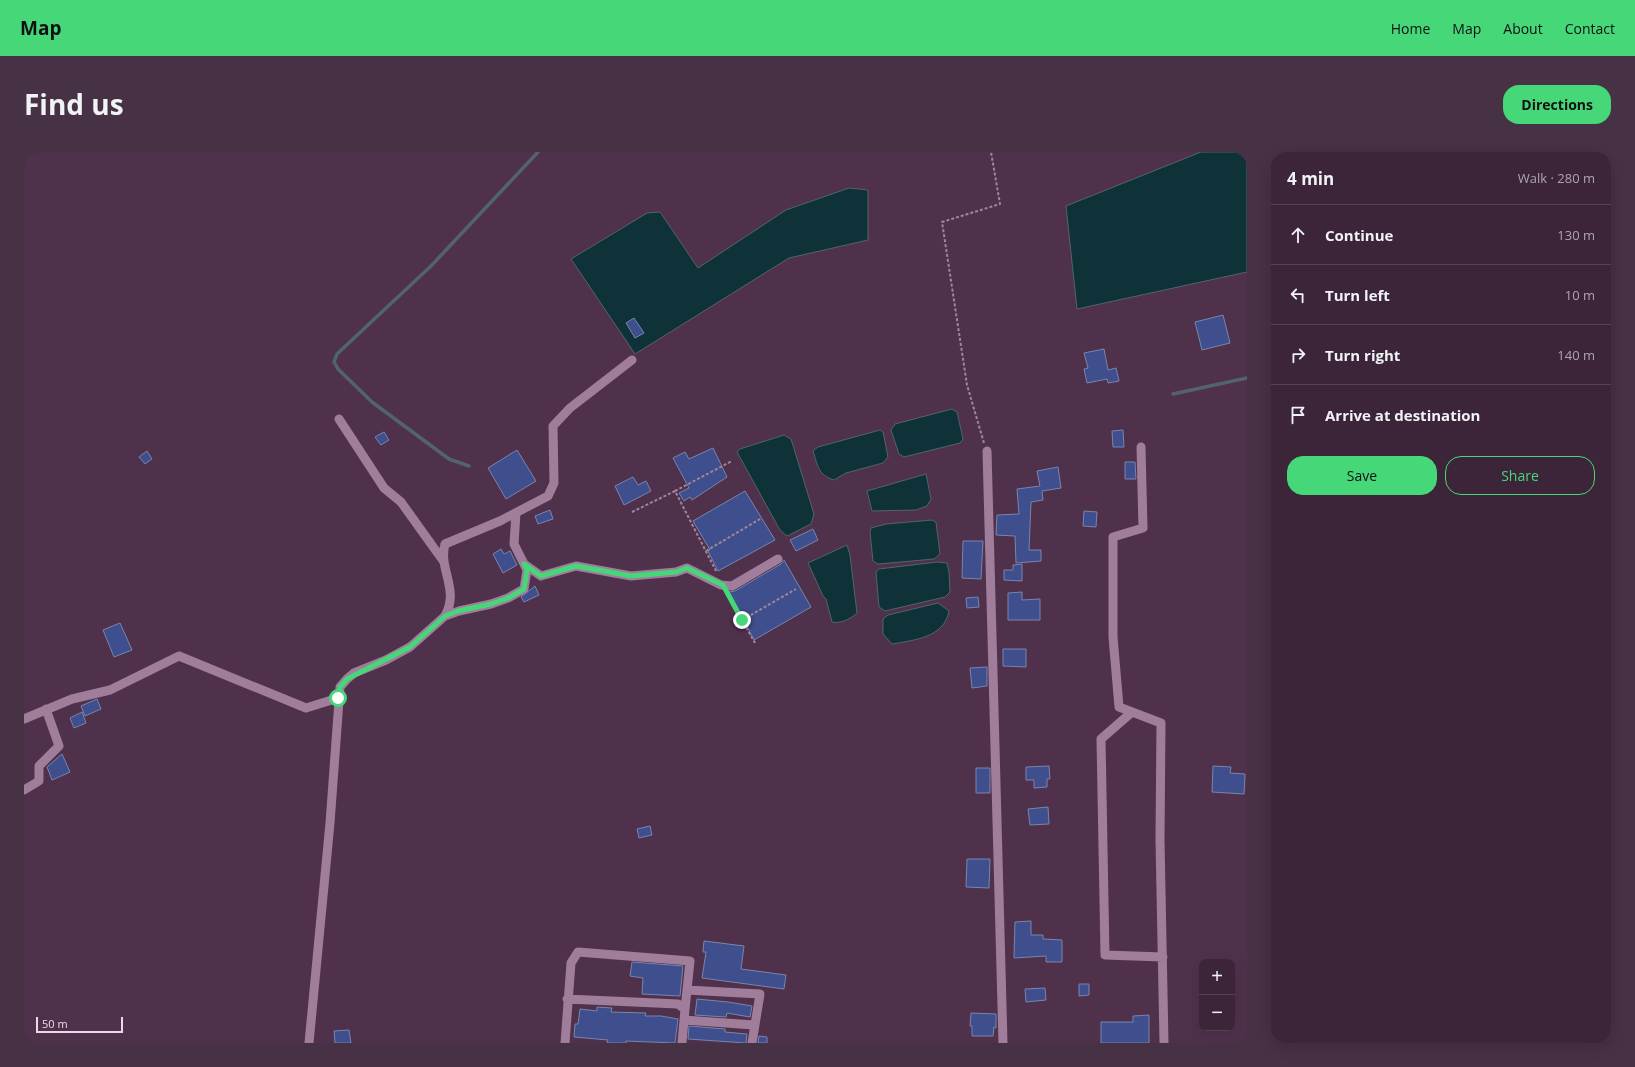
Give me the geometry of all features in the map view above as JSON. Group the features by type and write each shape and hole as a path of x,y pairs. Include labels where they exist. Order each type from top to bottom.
{"street":[{"path":"308,1043 330,823 340,687 347,679 410,647 445,616 450,607 452,596 443,553 445,544 516,513 548,496 554,483 553,426 570,408 632,360"},
{"path":"339,419 384,488 401,502 446,564"},
{"path":"1141,447 1143,528 1113,537 1114,637 1119,707 1161,723 1160,840 1164,1043"},
{"path":"987,451 1003,1043"},
{"path":"445,616 496,602 524,589 527,570 514,544 516,513"},
{"path":"524,564 541,576 576,566 631,576 676,572 687,568 723,585 732,586 778,559"},
{"path":"24,719 72,699 110,690 179,656 306,708 338,698"},
{"path":"24,790 39,781 39,766 59,746 46,709"},
{"path":"1132,712 1101,739 1105,955 1163,957"},
{"path":"565,1043 570,962 578,952 584,951 690,962 682,1043"},
{"path":"687,990 760,994 752,1043"},
{"path":"567,999 678,1004 685,1009"},
{"path":"684,1020 754,1026"}],"path":[{"path":"987,451 967,385 942,222 1000,204 991,152"},
{"path":"632,512 732,461"},
{"path":"675,490 723,585 755,643"},
{"path":"706,551 760,520"},
{"path":"742,620 796,589"}],"shaded area":[{"path":"1201,152 1247,152 1247,272 1077,309 1066,206"},
{"path":"849,188 868,190 868,240 789,258 635,354 571,259 647,213 660,212 698,268 786,210"},
{"path":"952,409 957,412 963,439 960,443 904,457 899,454 891,430 895,424"},
{"path":"880,430 883,432 888,457 883,463 846,473 834,480 822,473 819,469 813,451 818,447"},
{"path":"784,435 791,439 814,514 811,524 787,536 780,530 737,452 740,449"},
{"path":"926,474 931,499 927,506 916,510 872,511 867,491"},
{"path":"932,520 936,522 940,554 934,559 878,564 873,561 870,532 871,528 886,524"},
{"path":"847,545 850,555 857,613 845,620 832,622 826,599 823,596 808,563"},
{"path":"937,562 947,563 950,592 945,597 885,611 879,607 876,572 879,569"},
{"path":"938,603 949,611 946,620 935,632 918,639 892,644 883,634 883,619 888,615"}],"building":[{"path":"1223,315 1230,343 1202,350 1195,322"},
{"path":"634,318 644,333 635,338 626,323"},
{"path":"1104,349 1108,370 1116,368 1119,381 1108,383 1107,379 1087,383 1084,369 1088,368 1084,353"},
{"path":"1123,430 1124,447 1113,447 1112,431"},
{"path":"384,432 389,440 381,445 375,437"},
{"path":"713,448 727,477 692,500 690,497 684,501 679,493 689,488 673,458 685,452 689,459"},
{"path":"517,450 536,481 506,499 488,468"},
{"path":"147,451 152,459 145,464 139,457"},
{"path":"1125,462 1135,462 1136,479 1125,479"},
{"path":"1058,467 1061,488 1042,491 1043,500 1031,502 1029,550 1041,550 1041,561 1016,563 1015,536 996,535 997,515 1019,514 1017,489 1040,486 1037,471"},
{"path":"633,477 638,485 646,481 651,491 624,505 615,486"},
{"path":"745,491 775,540 718,571 708,551 710,550 693,521"},
{"path":"550,510 553,519 538,524 535,516"},
{"path":"1084,511 1097,512 1096,527 1083,526"},
{"path":"813,529 818,540 796,551 790,540"},
{"path":"963,541 983,541 981,579 962,578"},
{"path":"501,549 504,554 510,551 517,565 503,573 493,554"},
{"path":"784,560 811,607 754,640 729,592 735,591 781,564"},
{"path":"1022,564 1022,581 1004,580 1004,570 1013,570 1013,565"},
{"path":"535,586 539,595 524,602 521,597"},
{"path":"1022,592 1022,600 1040,599 1040,620 1008,620 1008,593"},
{"path":"978,597 979,607 967,608 966,598"},
{"path":"120,623 132,650 114,657 103,630"},
{"path":"1003,649 1026,649 1026,667 1003,666"},
{"path":"987,667 987,686 972,688 970,668"},
{"path":"97,699 101,709 85,716 81,706"},
{"path":"82,712 86,723 74,728 70,718"},
{"path":"62,754 70,772 52,780 47,767"},
{"path":"1049,766 1050,779 1047,779 1047,787 1034,788 1034,780 1026,780 1026,767"},
{"path":"1213,766 1231,767 1230,773 1245,774 1244,794 1212,792"},
{"path":"976,768 990,768 990,793 976,793"},
{"path":"1048,807 1049,824 1030,825 1028,809"},
{"path":"650,826 652,835 639,838 637,829"},
{"path":"967,859 990,859 989,888 966,887"},
{"path":"1031,921 1031,935 1043,935 1043,939 1062,940 1062,962 1046,962 1046,956 1014,958 1015,922"},
{"path":"704,941 744,946 741,969 786,975 784,989 702,978 706,952 703,952"},
{"path":"632,962 683,966 680,996 642,994 643,978 630,976"},
{"path":"1079,984 1089,984 1089,995 1079,996"},
{"path":"1045,988 1046,1000 1026,1002 1025,989"},
{"path":"697,999 752,1006 750,1017 727,1013 726,1017 695,1015"},
{"path":"597,1007 612,1008 611,1012 646,1013 645,1016 661,1016 678,1019 675,1043 626,1041 626,1043 607,1043 608,1040 574,1037 575,1024 578,1024 580,1009 597,1011"},
{"path":"971,1013 996,1014 996,1028 994,1027 993,1036 972,1036 972,1026 970,1026"},
{"path":"1149,1015 1149,1043 1101,1043 1101,1022 1133,1022 1133,1016"},
{"path":"689,1026 725,1029 725,1032 747,1034 746,1043 688,1039"},
{"path":"349,1030 351,1043 335,1043 334,1031"},
{"path":"759,1036 767,1037 767,1043 758,1043"}],"waterway":[{"path":"469,466 449,459 372,402 338,369 334,362 337,354 431,266 538,152"},
{"path":"1173,394 1247,378"}],"route":[{"path":"338,698 340,687 347,679 354,674 386,660 410,647 445,616 458,611 491,604 508,598 524,589 527,570 524,564 541,576 576,566 631,576 676,572 687,568 723,585 742,620"}]}
